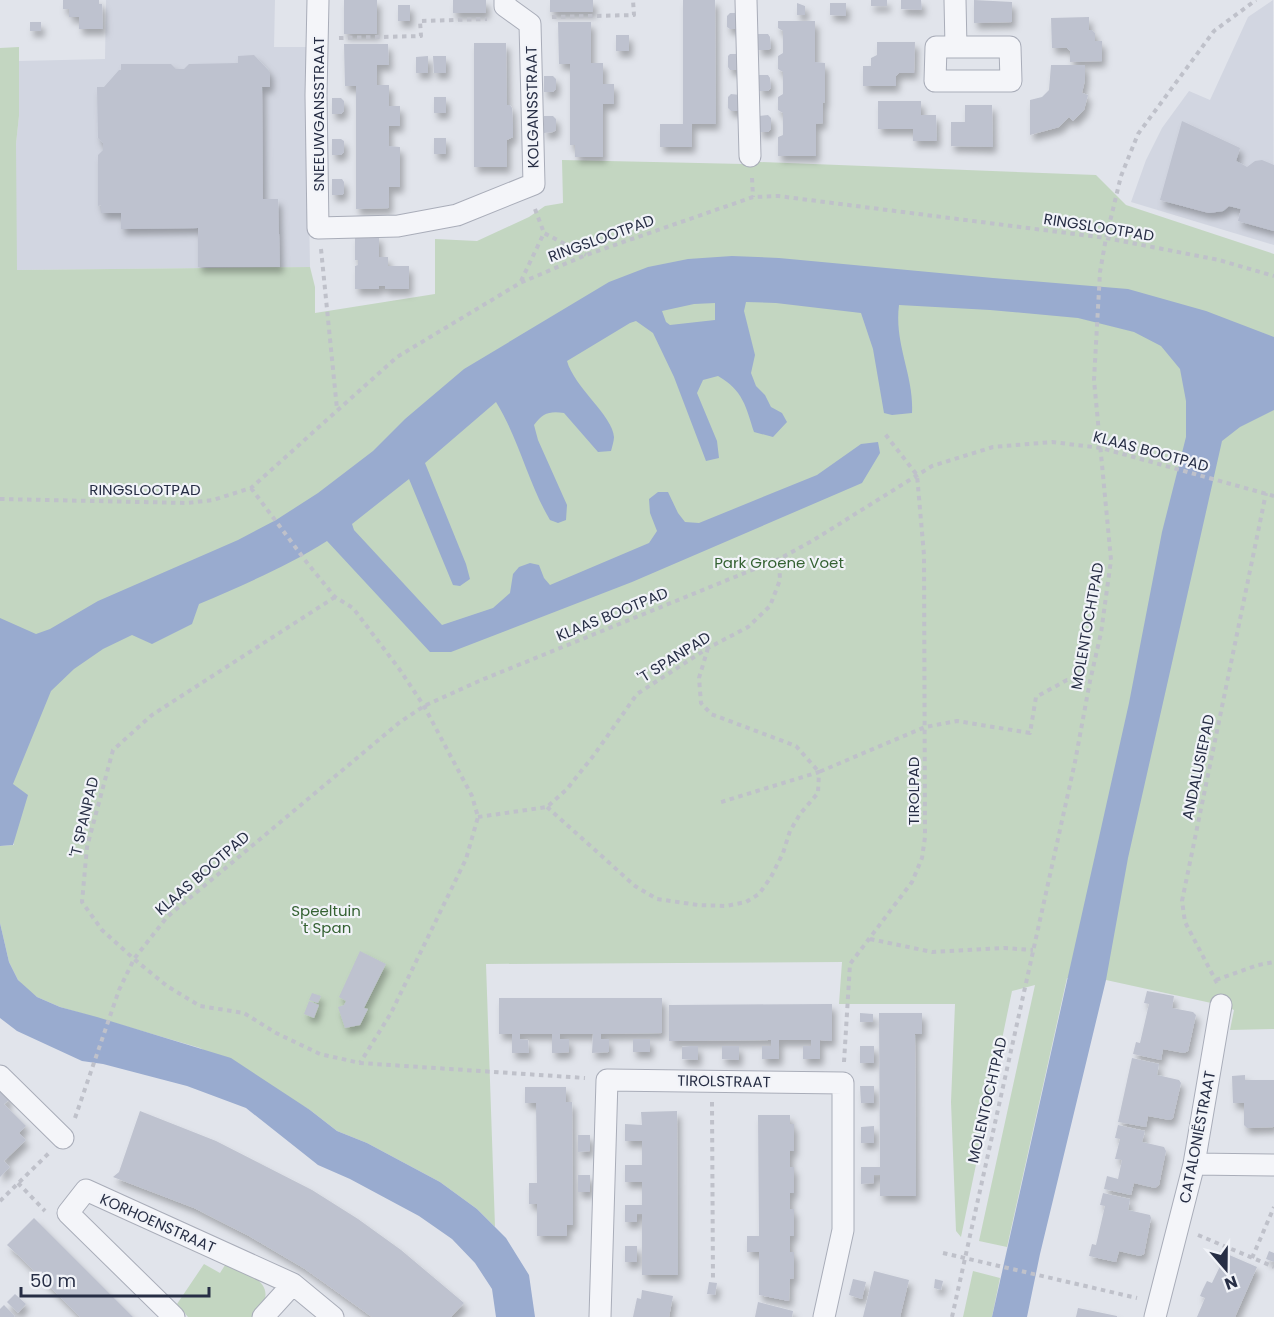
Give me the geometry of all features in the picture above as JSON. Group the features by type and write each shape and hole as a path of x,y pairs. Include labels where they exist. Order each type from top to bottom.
{"street":[{"name":"SNEEUWGANSSTRAAT","path":"318,0 316,95 318,228"},
{"name":"KOLGANSSTRAAT","path":"318,228 398,226 457,215 534,184 530,24 505,6 506,0"},
{"path":"746,0 750,156"},
{"path":"955,0 956,47"},
{"name":"CATALONIËSTRAAT","path":"1159,1312 1194,1164 1221,1005"},
{"path":"0,1076 63,1137"},
{"path":"600,1317 608,1080"},
{"name":"TIROLSTRAAT","path":"608,1080 843,1083"},
{"path":"824,1317 843,1230 843,1083"},
{"path":"1194,1164 1274,1165"},
{"name":"KORHOENSTRAAT","path":"68,1212 87,1190 293,1284 333,1317"},
{"path":"68,1212 174,1317"},
{"path":"262,1317 293,1284"}],"path":[{"path":"318,38 421,36 420,21 633,15 633,0"},
{"name":"MOLENTOCHTPAD","path":"952,1317 1075,762 1101,633 1111,560 1094,380 1100,272 1106,238 1121,176 1138,134 1214,31 1256,0"},
{"name":"RINGSLOOTPAD","path":"0,499 187,503 213,500 251,488 397,357 520,283 586,255 753,197 778,196 1106,238 1220,260 1274,276"},
{"path":"318,228 337,410"},
{"path":"520,283 544,233 586,255"},
{"path":"885,434 917,475"},
{"name":"KLAAS BOOTPAD","path":"93,1063 107,1020 134,959 167,917 399,722 424,706 779,559 932,466 993,447 1052,442 1101,448 1274,496"},
{"name":"TIROLPAD","path":"843,1083 850,964 912,882 922,858 925,837 924,555 917,475"},
{"path":"251,488 335,597 353,608 400,670 424,706 472,796 478,817 466,859 391,1013 360,1063"},
{"name":"ANDALUSIEPAD","path":"1266,493 1182,901 1185,922 1216,981 1258,965 1274,962"},
{"name":"'T SPANPAD","path":"547,807 567,789 637,694 708,648 748,627 770,606 780,580 779,559"},
{"name":"'T SPANPAD","path":"335,597 152,715 113,750 87,847 82,902 102,930 167,986 200,1006 244,1013 276,1033 320,1054 360,1063 608,1080"},
{"path":"478,817 547,807 635,886 657,899 698,905 726,906 746,902 759,894 783,853 790,831 800,814 818,793 819,772 796,746 711,714 701,703 699,678 708,648"},
{"path":"718,803 819,772 925,728 957,721 1030,733 1036,697 1066,680 1090,681"},
{"path":"870,939 932,952 1004,948 1033,950"},
{"path":"712,1081 713,1281"},
{"path":"18,1183 50,1215 68,1212"},
{"path":"1252,1258 1274,1207"},
{"path":"1178,1226 1274,1267"},
{"path":"943,1253 1044,1277 1159,1312"}],"shaded area":[{"path":"106,0 275,0 274,47 306,47 310,267 16,270 16,144 19,116 19,61 105,59"},
{"path":"1273,0 1274,245 1131,202 1146,160 1162,128 1189,91 1210,100 1248,17"}],"green space":[{"name":"Park Groene Voet","path":"19,47 19,116 16,144 17,270 310,267 315,287 315,313 435,294 435,239 477,241 529,217 545,206 563,203 562,160 744,164 760,162 1096,175 1126,205 1274,254 1274,1029 1230,1030 1234,1010 1225,1006 1106,980 1067,978 1007,1247 979,1241 1035,985 1012,991 961,1237 956,1231 951,1102 955,1004 839,1004 842,962 486,964 495,1227 477,1209 440,1182 367,1143 337,1131 310,1110 200,1048 60,1007 37,997 24,987 9,962 0,923 0,846 14,845 0,782 0,48"},
{"path":"227,1262 255,1277 261,1283 265,1290 262,1306 253,1317 188,1317 177,1304 204,1264 220,1273"},
{"path":"973,1271 1000,1278 992,1317 963,1317"}],"water":[{"path":"732,256 779,258 1128,289 1206,311 1274,337 1274,410 1240,427 1222,441 1128,858 1106,980 1027,1317 992,1317 1129,703 1162,532 1186,437 1186,401 1180,369 1161,346 1134,332 1078,318 899,305 899,333 910,386 912,413 892,415 884,413 873,349 861,313 776,303 746,302 744,311 755,355 751,373 756,386 765,395 771,407 782,413 787,422 773,437 754,432 742,400 733,387 718,376 703,380 697,393 717,441 719,458 706,461 674,377 653,333 636,321 630,323 567,361 577,381 612,429 614,437 611,451 598,452 564,413 547,414 534,425 538,440 567,505 566,520 558,523 550,520 496,402 425,463 470,579 460,586 453,585 409,479 352,524 354,530 442,625 493,608 510,593 513,574 519,567 530,563 539,565 544,578 550,585 649,543 657,531 650,513 649,499 658,492 668,492 685,522 699,523 817,475 861,444 878,442 880,453 862,483 632,582 451,652 430,652 327,541 248,583 199,604 192,624 152,644 132,635 103,649 74,669 51,691 13,784 28,795 13,845 0,846 0,618 36,634 50,629 98,601 238,540 276,520 318,493 373,451 405,419 464,369 609,282 648,267 688,259","holes":["715,303 715,320 670,325 666,322 662,311 694,304"]},
{"path":"0,923 9,962 18,980 37,997 60,1007 231,1058 310,1110 337,1131 367,1143 440,1182 477,1209 506,1238 529,1275 535,1317 496,1317 492,1289 475,1263 452,1239 419,1216 350,1179 318,1165 246,1108 187,1086 103,1064 82,1061 17,1031 0,1018"}],"building":[{"path":"63,0 99,0 99,4 102,4 103,29 79,29 79,17 69,17 69,9 63,9"},
{"path":"344,0 377,0 377,34 344,34"},
{"path":"453,0 486,0 486,13 453,13"},
{"path":"550,0 593,0 593,12 550,12"},
{"path":"683,0 715,0 716,124 692,124 692,147 660,147 660,124 683,124"},
{"path":"871,0 887,0 887,6 871,6"},
{"path":"901,0 921,0 922,10 901,9"},
{"path":"974,0 1012,2 1012,22 974,23"},
{"path":"797,3 805,6 805,15 797,15"},
{"path":"830,3 846,3 846,16 830,15"},
{"path":"398,5 410,5 410,21 398,21"},
{"path":"730,13 739,13 740,29 727,27 727,16"},
{"path":"1089,17 1089,30 1095,33 1095,41 1102,41 1102,61 1070,62 1070,51 1067,48 1052,48 1051,18"},
{"path":"778,21 815,21 815,62 825,63 823,123 816,124 816,156 778,156 778,137 783,135 783,113 778,110 778,97 783,94 783,72 778,69 778,56 783,53 783,31 778,28"},
{"path":"30,22 41,22 41,31 30,31"},
{"path":"558,22 591,22 591,63 603,63 603,84 614,84 614,104 603,104 603,157 575,157 575,145 570,145 570,64 559,64"},
{"path":"758,34 768,34 771,48 758,50"},
{"path":"616,35 629,35 629,51 616,51"},
{"path":"877,42 915,42 914,73 899,73 896,76 896,86 863,86 863,66 871,66 871,58 877,55"},
{"path":"474,43 506,43 507,105 512,108 513,125 513,137 507,140 507,167 474,167"},
{"path":"344,44 388,44 389,65 377,65 377,85 389,85 389,106 400,106 400,126 389,126 389,146 400,147 400,187 389,187 389,208 356,209 356,86 345,86"},
{"path":"730,54 740,54 740,70 730,70 728,67"},
{"path":"254,55 270,72 270,87 262,87 263,199 278,199 280,267 198,267 198,228 121,229 121,213 101,213 101,205 98,206 98,155 103,150 103,143 98,138 97,87 104,87 121,70 121,64 171,64 176,69 184,69 189,64 238,63 238,56"},
{"path":"428,56 428,73 416,73 416,57"},
{"path":"433,56 446,56 446,73 434,73"},
{"path":"1051,65 1085,65 1082,93 1088,95 1084,110 1073,121 1069,117 1059,127 1030,135 1030,100 1042,97 1049,90"},
{"path":"758,75 768,75 770,78 771,88 768,91 759,91"},
{"path":"544,76 553,76 556,79 556,89 553,92 544,92"},
{"path":"731,94 740,95 740,111 731,111 728,108 728,97"},
{"path":"434,97 446,97 446,113 434,113"},
{"path":"332,98 341,98 344,101 344,111 341,114 332,114"},
{"path":"878,101 921,101 921,115 936,115 937,141 913,141 913,129 878,129"},
{"path":"965,105 992,105 993,147 951,146 951,122 965,122"},
{"path":"768,115 771,118 771,129 768,132 759,132 759,116"},
{"path":"544,116 553,116 556,119 556,130 544,133"},
{"path":"1182,121 1240,148 1236,161 1247,167 1255,161 1262,160 1274,165 1274,231 1238,221 1241,209 1229,206 1223,211 1209,213 1160,200"},
{"path":"434,138 446,138 446,154 434,154"},
{"path":"332,139 344,141 344,152 341,155 332,155"},
{"path":"332,179 342,179 344,182 342,195 332,195"},
{"path":"355,236 379,236 379,257 388,257 388,266 409,266 409,289 385,289 385,286 379,286 379,289 355,289 355,266 358,265 358,260 355,260"},
{"path":"360,951 386,964 364,1008 368,1009 360,1025 345,1028 338,1007 344,1005 346,1001 339,997"},
{"path":"1147,991 1174,996 1172,1008 1193,1012 1196,1015 1188,1051 1184,1053 1163,1049 1161,1060 1133,1054 1136,1042 1140,1043 1149,1004 1144,1003"},
{"path":"312,993 321,996 318,1003 309,1000"},
{"path":"499,998 662,998 662,1033 601,1034 601,1039 609,1039 609,1052 592,1053 593,1034 560,1034 560,1039 569,1039 569,1052 552,1053 552,1034 520,1034 520,1039 528,1040 529,1053 512,1053 512,1034 499,1034"},
{"path":"309,1001 319,1005 314,1018 304,1014"},
{"path":"832,1004 832,1041 820,1040 820,1059 803,1059 803,1046 811,1046 811,1040 779,1040 779,1059 762,1059 762,1046 771,1046 771,1040 669,1041 669,1005"},
{"path":"860,1013 873,1014 873,1022 860,1022"},
{"path":"879,1013 922,1013 922,1034 915,1034 916,1196 880,1196 880,1175 874,1175 874,1183 861,1184 861,1167 880,1167"},
{"path":"633,1039 650,1039 650,1052 633,1052"},
{"path":"698,1046 698,1060 682,1059 682,1047"},
{"path":"722,1046 739,1046 739,1060 722,1059"},
{"path":"860,1046 874,1046 874,1063 860,1063"},
{"path":"1132,1058 1159,1064 1157,1075 1179,1080 1181,1083 1173,1118 1170,1120 1148,1116 1146,1127 1118,1122"},
{"path":"1245,1075 1245,1080 1274,1080 1274,1127 1247,1128 1244,1125 1244,1103 1233,1103 1232,1076"},
{"path":"860,1086 874,1086 874,1103 861,1103"},
{"path":"525,1087 566,1087 566,1102 572,1102 573,1225 567,1225 567,1236 537,1236 537,1204 529,1204 529,1183 537,1183 536,1103 525,1103"},
{"path":"0,1089 10,1099 4,1104 26,1126 19,1133 26,1140 4,1161 10,1167 0,1177"},
{"path":"140,1111 216,1141 312,1190 401,1250 464,1303 451,1317 372,1317 305,1269 249,1236 194,1208 113,1177 119,1172"},
{"path":"677,1111 678,1275 642,1275 642,1214 637,1214 637,1222 625,1222 625,1205 642,1205 642,1182 625,1182 625,1165 642,1165 642,1141 625,1141 625,1124 642,1125 641,1112"},
{"path":"758,1115 790,1115 790,1124 794,1124 794,1151 790,1151 790,1167 794,1167 794,1193 790,1193 790,1209 794,1209 794,1236 790,1236 790,1252 794,1252 794,1278 790,1279 789,1301 759,1295 759,1252 747,1252 747,1236 759,1236"},
{"path":"1118,1125 1145,1131 1142,1142 1164,1147 1166,1151 1159,1185 1155,1188 1134,1183 1131,1195 1104,1189 1107,1176 1118,1179 1122,1160 1115,1159 1120,1139 1115,1138"},
{"path":"874,1126 874,1143 861,1143 861,1127"},
{"path":"578,1135 590,1135 590,1151 578,1152"},
{"path":"578,1175 590,1175 590,1192 578,1192"},
{"path":"1103,1193 1130,1199 1128,1210 1150,1215 1144,1254 1140,1256 1119,1251 1116,1262 1089,1256 1092,1244 1096,1245 1105,1206 1100,1205"},
{"path":"34,1218 133,1317 80,1317 7,1245"},
{"path":"625,1246 637,1246 637,1262 625,1262"},
{"path":"1220,1251 1257,1267 1235,1317 1197,1317 1205,1298 1200,1296 1203,1289 1207,1281 1212,1283 1222,1262 1216,1259"},
{"path":"1269,1251 1274,1253 1274,1262 1266,1259"},
{"path":"874,1271 909,1280 900,1317 863,1317"},
{"path":"853,1279 866,1282 862,1299 849,1295"},
{"path":"935,1279 943,1281 941,1290 934,1288"},
{"path":"709,1282 717,1283 715,1295 707,1294"},
{"path":"642,1290 673,1296 669,1317 633,1317 637,1298 641,1299"},
{"path":"15,1294 26,1304 18,1313 7,1302"},
{"path":"758,1302 793,1311 792,1317 755,1317"},
{"path":"4,1305 14,1317 0,1317 0,1309"},
{"path":"1078,1308 1117,1316 1117,1317 1076,1317"}],"park label":[{"name":"Speeltuin 't Span","path":"326,918"}]}
